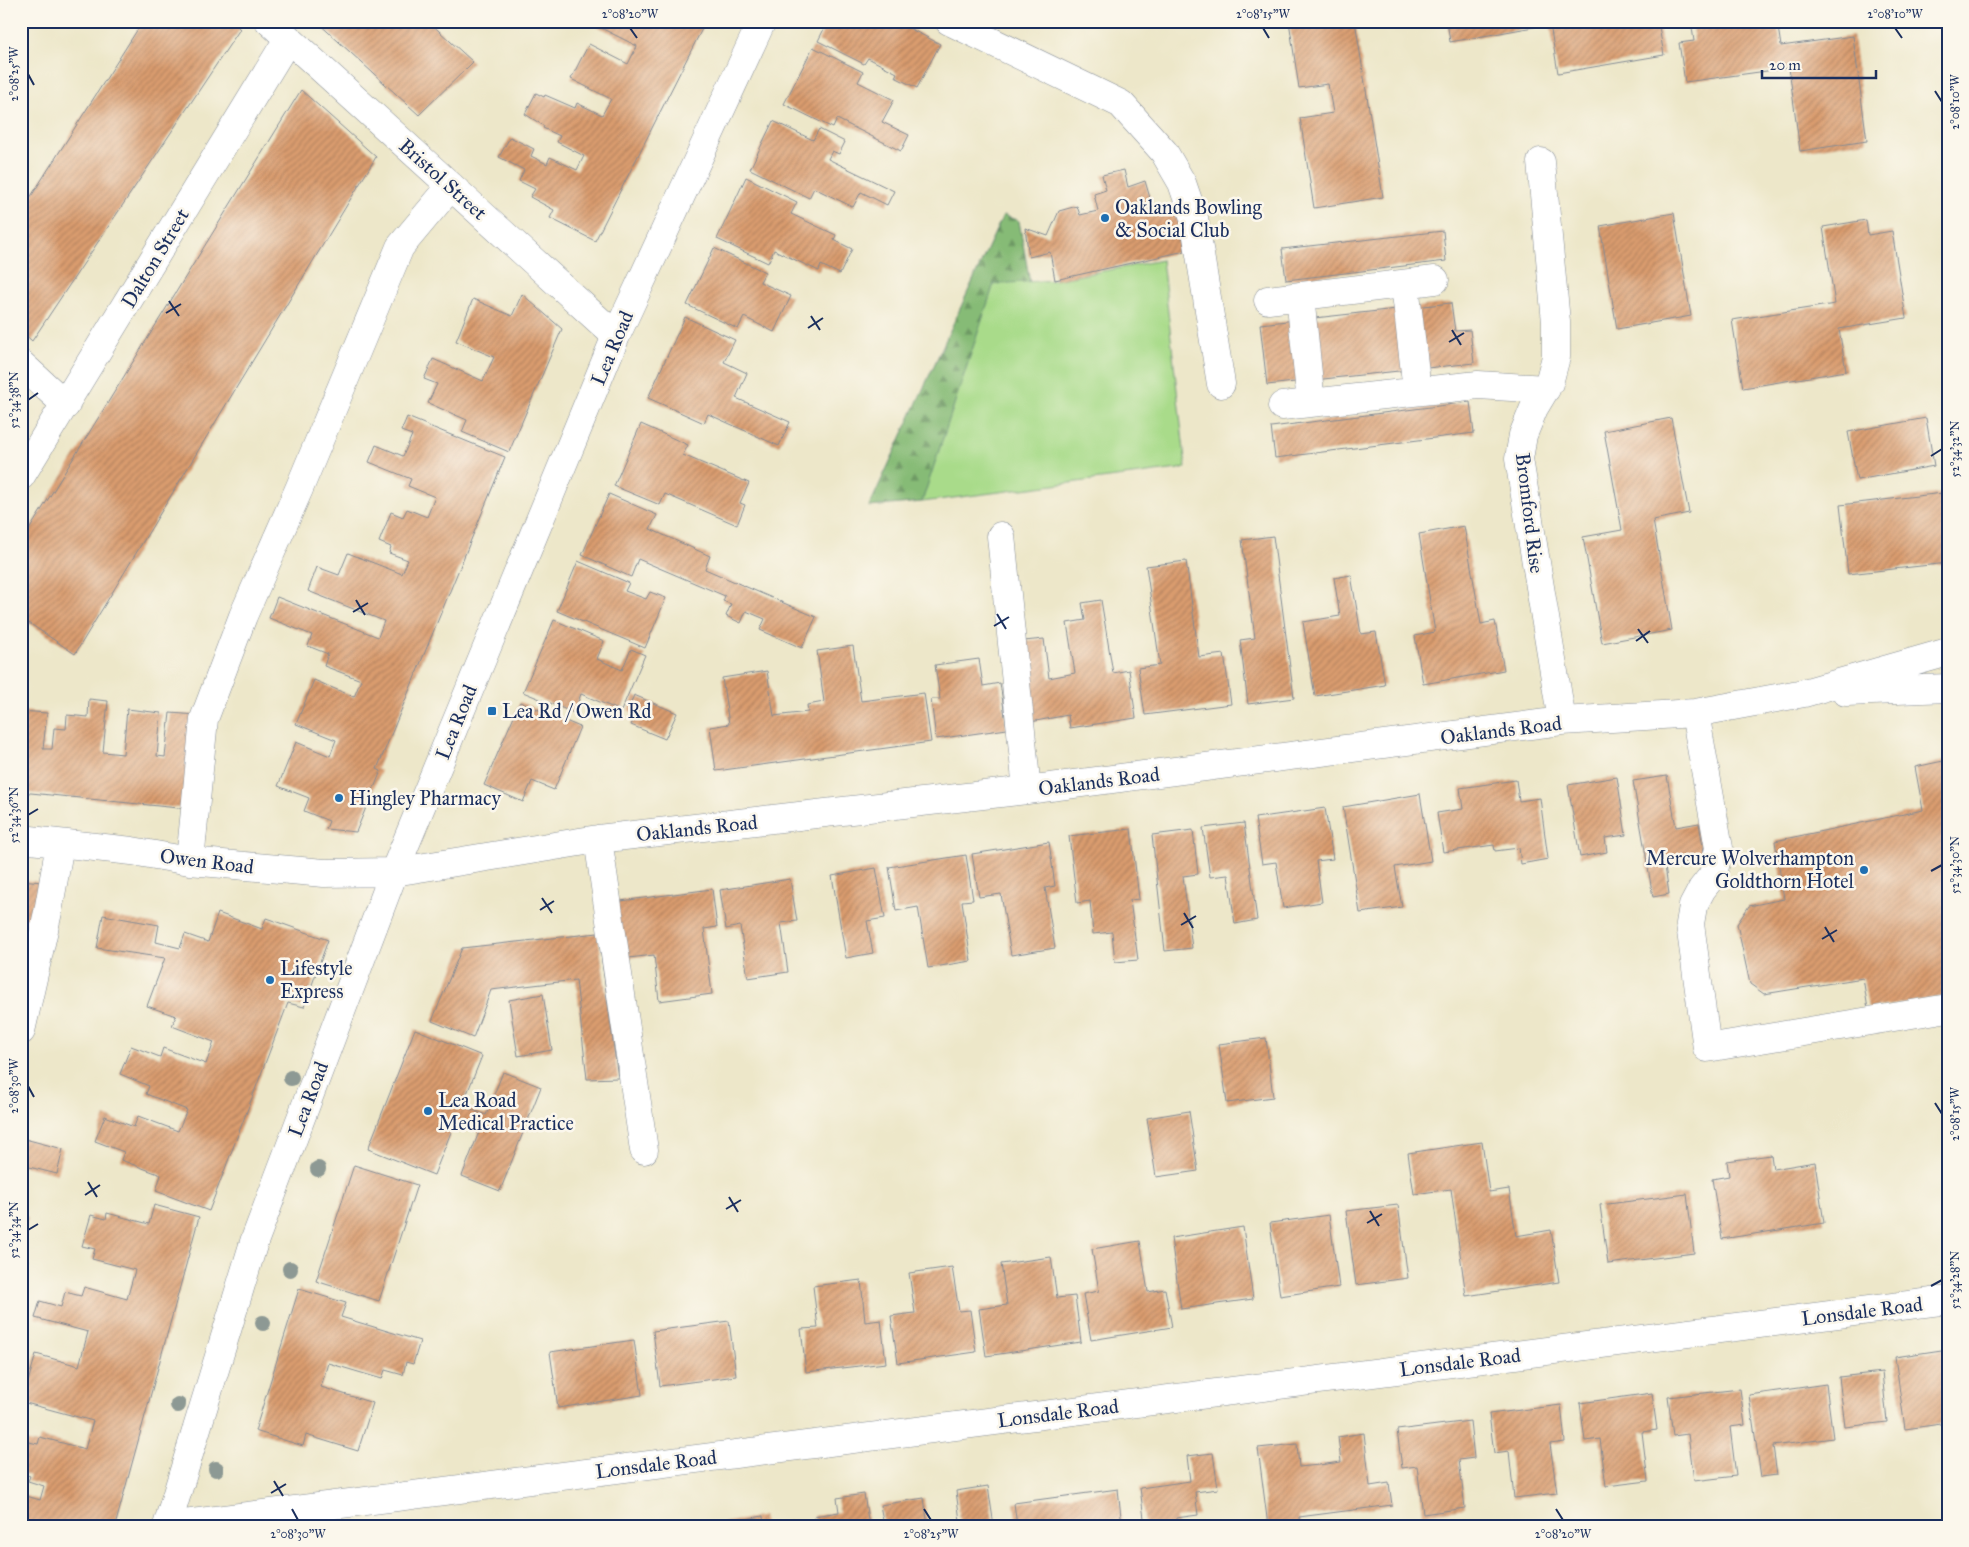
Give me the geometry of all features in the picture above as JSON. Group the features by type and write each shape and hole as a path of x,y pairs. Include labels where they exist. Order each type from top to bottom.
{"street":[{"name":"Lea Road","path":"168,1526 254,1242 394,872 616,336 762,21"},
{"path":"948,21 1121,104 1164,152 1182,183 1194,218 1221,384"},
{"name":"Bristol Street","path":"279,30 616,336"},
{"name":"Dalton Street","path":"21,476 66,405 279,30"},
{"name":"Bromford Rise","path":"1540,162 1556,322 1556,357 1546,389 1534,408 1523,435 1519,459 1562,721"},
{"path":"190,861 204,719 243,616 299,489 400,247 451,186"},
{"path":"1268,300 1435,280"},
{"path":"1405,284 1417,391"},
{"path":"1300,296 1311,403"},
{"path":"21,364 66,405"},
{"path":"1282,406 1478,384 1546,389"},
{"path":"1001,536 1027,790"},
{"name":"Oaklands Road","path":"394,872 598,839 1027,790 1562,721 1696,713 1804,694 1948,652"},
{"name":"Oaklands Road","path":"1804,694 1948,688"},
{"path":"1696,713 1719,848 1713,875 1702,889 1693,906 1690,924 1707,1048 1948,1008"},
{"name":"Owen Road","path":"21,839 132,851 190,861 324,873 394,872"},
{"path":"598,839 644,1150"},
{"path":"21,1031 48,912 60,844"},
{"name":"Lonsdale Road","path":"168,1526 1948,1300"}],"green space":[{"path":"1003,215 1019,221 1030,283 994,284 922,502 869,507"},
{"path":"1162,260 1186,468 922,502 994,284 1055,280"}],"building":[{"path":"143,21 232,21 240,29 32,341 21,331 21,212"},
{"path":"316,21 428,21 473,62 419,115"},
{"path":"592,21 706,21 595,241 550,218 554,210 530,197 535,189 519,181 524,170 499,157 510,137 534,149 531,156 547,164 550,157 577,170 584,156 557,142 560,136 543,128 544,126 525,114 536,93 575,108 577,103 602,115 611,99 571,79 580,61 589,44 628,64 637,46 591,23"},
{"path":"828,21 895,21 940,44 917,88 895,77 897,73 868,58 864,64 818,41"},
{"path":"1289,21 1355,21 1383,197 1314,208 1300,118 1333,113 1328,84 1299,88"},
{"path":"1447,21 1658,21 1664,55 1558,73 1550,24 1450,42"},
{"path":"1691,21 1777,21 1781,46 1853,36 1867,141 1800,151 1789,68 1685,82 1679,43 1694,41"},
{"path":"813,47 863,72 858,82 894,100 882,122 909,135 901,151 837,119 833,128 784,104"},
{"path":"301,90 376,157 75,654 29,623 21,637 21,543"},
{"path":"773,121 813,140 819,129 845,142 839,154 832,151 828,159 894,191 887,205 861,192 853,207 814,188 809,198 750,169"},
{"path":"1124,170 1128,187 1145,181 1153,208 1177,203 1185,251 1055,280 1050,252 1029,257 1025,228 1048,236 1059,211 1077,206 1080,215 1098,211 1094,194 1106,190 1102,175"},
{"path":"746,177 797,202 791,214 836,235 834,240 852,249 840,274 821,265 819,271 774,250 768,263 717,239"},
{"path":"1674,213 1691,316 1617,329 1600,226"},
{"path":"1866,220 1868,235 1892,231 1906,318 1839,329 1846,371 1743,388 1732,320 1835,304 1823,227"},
{"path":"1443,231 1446,261 1286,280 1282,249"},
{"path":"714,248 765,272 760,282 791,296 774,332 744,317 738,329 687,305"},
{"path":"522,294 562,329 509,452 462,432 467,420 428,403 437,384 424,379 433,359 483,381 494,357 456,341 473,299 512,316"},
{"path":"1451,303 1455,331 1470,330 1474,363 1267,385 1260,324"},
{"path":"685,317 735,340 724,362 747,373 736,398 790,422 779,446 708,414 704,423 648,398"},
{"path":"1470,402 1474,433 1275,458 1271,427"},
{"path":"407,417 505,457 377,769 381,771 356,832 326,829 329,821 304,811 309,798 278,786 296,742 330,756 336,740 296,724 314,680 354,697 361,680 324,666 328,654 308,646 312,635 269,618 277,597 378,637 384,621 308,591 317,567 339,575 348,553 402,574 408,560 389,553 391,547 379,542 391,512 403,517 407,509 427,517 435,497 408,486 411,479 369,462 376,445 403,456 412,435 401,431"},
{"path":"1671,418 1689,513 1653,520 1672,630 1602,643 1583,537 1622,530 1604,431"},
{"path":"1926,418 1934,466 1857,480 1848,432"},
{"path":"641,424 688,445 683,455 749,483 740,503 745,505 737,525 665,494 660,505 614,486"},
{"path":"1943,493 1948,540 1948,563 1848,574 1840,505"},
{"path":"609,494 657,515 650,529 710,556 705,569 816,617 802,648 760,630 765,619 746,611 741,623 726,616 731,604 723,601 725,596 638,559 631,577 582,555"},
{"path":"1464,526 1481,624 1495,621 1504,670 1423,684 1415,636 1435,632 1419,534"},
{"path":"1273,536 1294,698 1248,704 1240,640 1255,638 1242,540"},
{"path":"578,561 629,583 625,591 646,599 650,592 666,598 645,648 557,611"},
{"path":"1186,561 1199,657 1224,654 1231,704 1145,715 1138,668 1160,665 1146,566"},
{"path":"1351,575 1361,634 1376,632 1385,685 1315,696 1303,622 1340,616 1334,578"},
{"path":"1101,600 1113,673 1129,670 1136,718 1070,728 1068,715 1025,723 1014,642 1044,639 1049,678 1075,673 1067,623 1085,620 1082,603"},
{"path":"554,620 604,641 597,659 622,670 631,649 645,655 621,711 581,694 574,713 523,692"},
{"path":"853,646 861,701 924,693 931,742 716,771 710,727 729,724 722,678 767,671 774,716 808,712 807,705 824,702 817,651"},
{"path":"979,659 983,686 1000,683 1007,729 936,739 931,699 940,699 935,665"},
{"path":"634,695 677,713 665,739 631,725 636,714 628,710"},
{"path":"89,699 108,701 103,752 123,754 127,709 161,713 157,756 165,757 170,713 198,715 188,809 21,792 21,711 47,713 43,749 52,749 54,728 66,729 67,715 88,717"},
{"path":"520,702 580,727 554,790 532,781 523,802 484,785"},
{"name":"Mercure Wolverhampton Goldthorn Hotel","path":"1948,760 1948,996 1868,1009 1863,978 1764,994 1750,984 1737,924 1749,906 1784,899 1775,841 1923,810 1915,767"},
{"path":"1667,776 1676,827 1699,823 1705,859 1665,866 1669,894 1653,897 1633,781"},
{"path":"1617,777 1626,835 1605,838 1607,852 1580,857 1568,785"},
{"path":"1516,780 1519,801 1540,798 1548,859 1521,864 1519,848 1495,851 1494,845 1443,852 1437,813 1463,809 1460,788"},
{"path":"1420,794 1431,861 1395,867 1402,907 1360,913 1343,807"},
{"path":"1325,808 1333,859 1316,861 1322,902 1283,908 1276,862 1262,864 1255,818"},
{"path":"1244,823 1257,920 1235,924 1228,875 1210,877 1203,828"},
{"path":"1131,829 1139,899 1130,900 1138,960 1115,962 1112,932 1093,934 1090,901 1077,903 1069,836"},
{"path":"1193,830 1198,874 1183,876 1192,948 1165,951 1152,835"},
{"path":"1049,842 1055,886 1045,888 1055,948 1011,955 1001,894 979,897 972,854"},
{"path":"966,855 973,900 962,901 971,961 928,968 918,907 896,911 889,867"},
{"path":"876,868 885,918 867,921 873,953 846,958 832,876"},
{"path":"790,879 797,921 781,923 788,972 748,978 740,926 726,929 720,890"},
{"path":"21,880 42,882 35,931 21,931"},
{"path":"712,889 717,927 704,929 712,994 659,1001 654,955 620,959 613,902"},
{"path":"218,913 262,929 266,918 328,940 304,1007 288,1003 209,1211 156,1191 161,1175 121,1160 124,1152 95,1141 105,1116 134,1127 138,1116 178,1131 187,1110 146,1094 149,1086 120,1074 131,1046 160,1057 163,1048 206,1064 214,1042 172,1026 176,1016 147,1006 165,958 97,948 103,915 159,925 156,942 180,948 185,934 208,942"},
{"path":"598,933 618,1078 587,1079 576,980 491,990 473,1038 432,1021 462,948"},
{"path":"543,994 552,1050 518,1056 509,1000"},
{"name":"Lea Road Medical Practice","path":"415,1029 482,1056 462,1106 486,1115 503,1072 541,1087 500,1191 462,1176 479,1132 455,1122 434,1175 368,1149"},
{"path":"1266,1038 1273,1097 1227,1103 1219,1044"},
{"path":"1189,1111 1198,1171 1156,1177 1147,1118"},
{"path":"21,1138 63,1149 57,1174 21,1165"},
{"path":"1482,1142 1489,1192 1509,1189 1516,1236 1551,1230 1559,1282 1466,1296 1451,1189 1414,1194 1408,1153"},
{"path":"1771,1155 1773,1169 1815,1162 1824,1223 1722,1239 1712,1179 1729,1176 1727,1161"},
{"path":"354,1165 417,1185 379,1301 316,1281"},
{"path":"1687,1194 1694,1253 1608,1264 1600,1205"},
{"path":"154,1205 199,1217 115,1526 21,1526 23,1495 40,1500 44,1486 28,1481 30,1476 21,1473 21,1450 24,1441 38,1444 40,1437 85,1449 93,1421 22,1402 36,1354 79,1366 88,1332 35,1318 40,1301 61,1307 65,1292 81,1296 84,1287 127,1299 135,1270 92,1259 95,1249 82,1246 91,1215 106,1219 107,1213 149,1224"},
{"path":"1398,1205 1408,1278 1356,1285 1346,1211"},
{"path":"1329,1215 1339,1287 1280,1296 1270,1223"},
{"path":"21,1216 28,1217 22,1243 21,1243"},
{"path":"1243,1227 1253,1299 1181,1309 1171,1238"},
{"path":"1140,1241 1148,1292 1165,1289 1172,1327 1091,1340 1083,1294 1099,1291 1092,1249"},
{"path":"1051,1257 1057,1298 1075,1296 1081,1342 986,1356 979,1309 1007,1305 1001,1264"},
{"path":"21,1258 28,1260 22,1283 21,1283"},
{"path":"952,1267 959,1311 970,1310 976,1352 898,1363 891,1316 915,1313 909,1273"},
{"path":"861,1280 865,1322 881,1320 886,1363 806,1372 801,1329 818,1328 813,1286"},
{"path":"299,1289 346,1303 341,1317 420,1341 413,1364 406,1362 403,1375 385,1370 382,1379 328,1363 321,1387 373,1403 358,1451 306,1435 303,1446 255,1431"},
{"path":"729,1321 736,1376 660,1386 653,1331"},
{"path":"634,1340 642,1395 558,1408 550,1352"},
{"path":"1948,1349 1948,1423 1905,1429 1895,1357"},
{"path":"1882,1372 1887,1422 1845,1427 1839,1377"},
{"path":"1826,1384 1833,1438 1773,1446 1777,1475 1761,1477 1749,1395"},
{"path":"1740,1389 1745,1425 1730,1427 1736,1476 1694,1481 1688,1434 1673,1436 1668,1397"},
{"path":"1652,1393 1657,1430 1642,1432 1648,1481 1606,1486 1600,1439 1585,1441 1580,1403"},
{"path":"1561,1405 1565,1442 1550,1444 1557,1493 1514,1498 1509,1451 1494,1453 1489,1414"},
{"path":"1470,1421 1474,1458 1459,1460 1465,1508 1423,1514 1417,1466 1402,1468 1397,1430"},
{"path":"1364,1433 1370,1486 1389,1483 1392,1505 1299,1517 1300,1526 1268,1526 1258,1448 1297,1444 1299,1467 1341,1462 1338,1437"},
{"path":"1213,1453 1218,1489 1195,1492 1198,1515 1176,1518 1177,1526 1145,1526 1140,1488 1190,1481 1187,1456"},
{"path":"988,1486 994,1526 937,1526 960,1521 956,1491"},
{"path":"1118,1489 1122,1526 1017,1526 1014,1503"},
{"path":"864,1494 869,1526 816,1526 814,1516 839,1512 837,1498"},
{"path":"924,1498 928,1526 884,1526 880,1505"},
{"path":"763,1516 764,1526 724,1526 723,1523"},
{"path":"796,1520 797,1526 768,1526 768,1525"}],"place":[{"name":"Oaklands Bowling & Social Club","path":"1105,218"},
{"name":"Lea Rd / Owen Rd","path":"492,711"},
{"name":"Hingley Pharmacy","path":"339,798"},
{"name":"Mercure Wolverhampton Goldthorn Hotel","path":"1864,870"},
{"name":"Lifestyle Express","path":"270,980"},
{"name":"Lea Road Medical Practice","path":"428,1111"}]}
